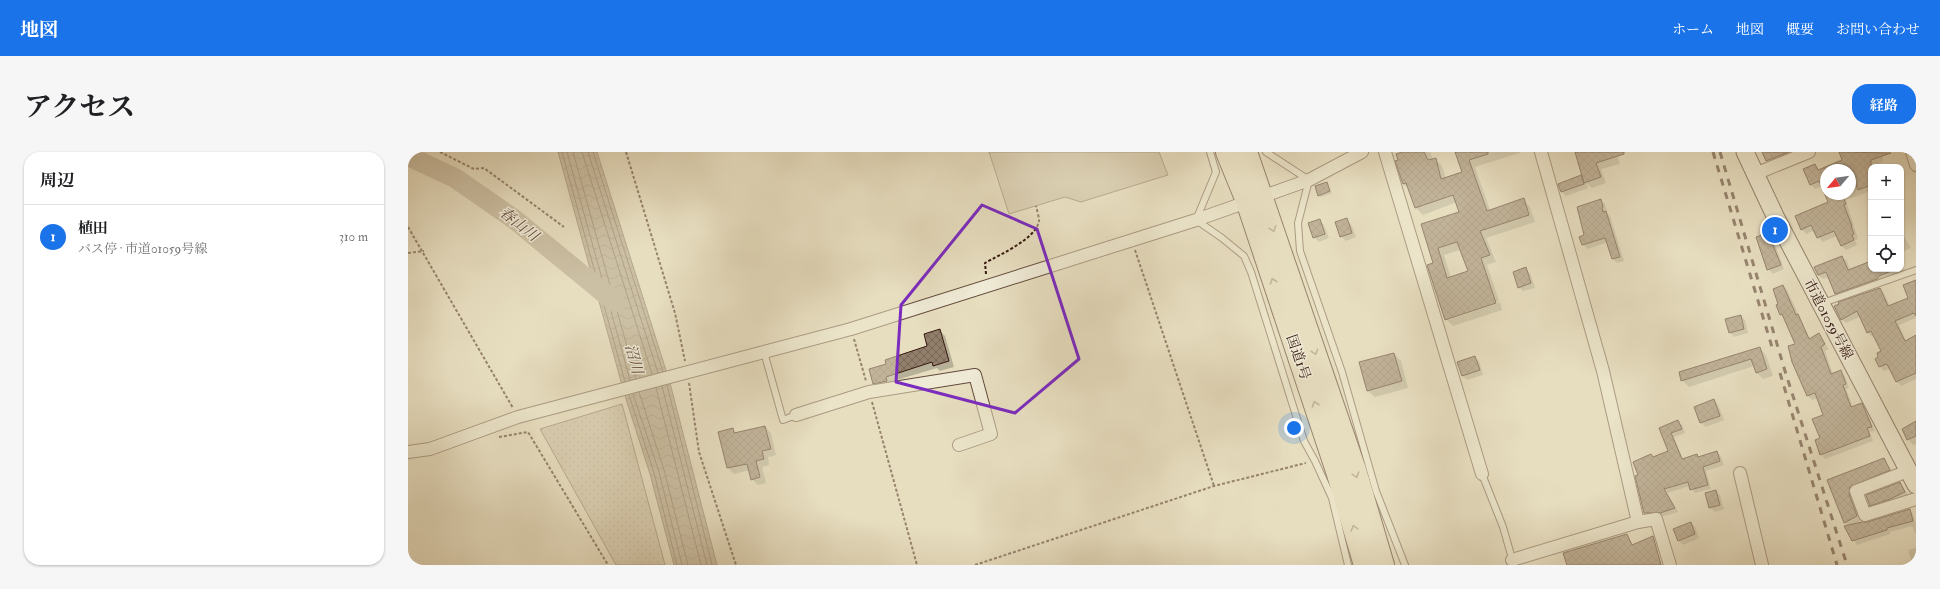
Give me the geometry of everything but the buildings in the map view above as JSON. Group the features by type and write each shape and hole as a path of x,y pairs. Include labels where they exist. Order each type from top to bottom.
{"highway":[{"name":"国道1号","path":"1227,152 1254,199 1355,470 1383,565"},
{"name":"国道1号","path":"1246,152 1254,199 1365,565"}],"street":[{"path":"408,452 430,449 518,418 851,329 1196,220 1309,180 1362,152"},
{"path":"1385,152 1482,474"},
{"path":"1541,152 1603,371 1638,522"},
{"name":"市道01059号線","path":"1745,152 1821,304 1912,478"},
{"path":"1755,174 1810,152"},
{"path":"1912,152 1916,166"},
{"path":"796,416 869,392 975,374 991,434 959,445"},
{"path":"1740,473 1762,565"},
{"path":"1912,478 1856,491 1865,515 1916,499"},
{"path":"1513,562 1638,522 1656,519 1670,565"}],"lane":[{"path":"1210,152 1216,172 1196,220 1244,256 1251,272 1304,441 1332,498 1348,565"},
{"path":"1266,152 1309,180 1298,223 1300,251 1342,372 1376,491 1405,565"},
{"path":"1821,304 1916,270"},
{"path":"764,352 783,420 796,416"},
{"path":"1482,474 1503,527 1513,562"}],"path":[{"path":"440,152 474,169 484,168 564,227"},
{"path":"626,152 675,313 687,372 699,452 736,565"},
{"path":"987,285 985,263 1021,244 1035,229 1039,222 1036,206"},
{"path":"408,227 424,251 518,418"},
{"path":"1131,240 1214,486"},
{"path":"408,253 424,251"},
{"path":"851,329 917,565"},
{"path":"498,437 528,432 608,565"},
{"path":"975,565 1214,486 1315,461"}],"highlighted area":[{"path":"982,205 1037,229 1079,359 1015,413 896,382 901,305"}],"shaded area":[{"path":"989,152 1159,152 1168,175 1081,202 1065,197 1009,214"},
{"path":"622,404 665,565 616,565 540,429"}],"water":[{"name":"沼川","path":"558,152 597,152 670,383 717,565 674,565 650,474 625,396"}],"waterway":[{"name":"春山川","path":"408,156 455,178 514,219 615,302"}],"railway":[{"path":"1713,152 1772,347"},
{"path":"1720,152 1785,371 1847,565"},
{"path":"1780,373 1837,565"}],"place":[{"name":"植田","path":"1775,230"}]}
